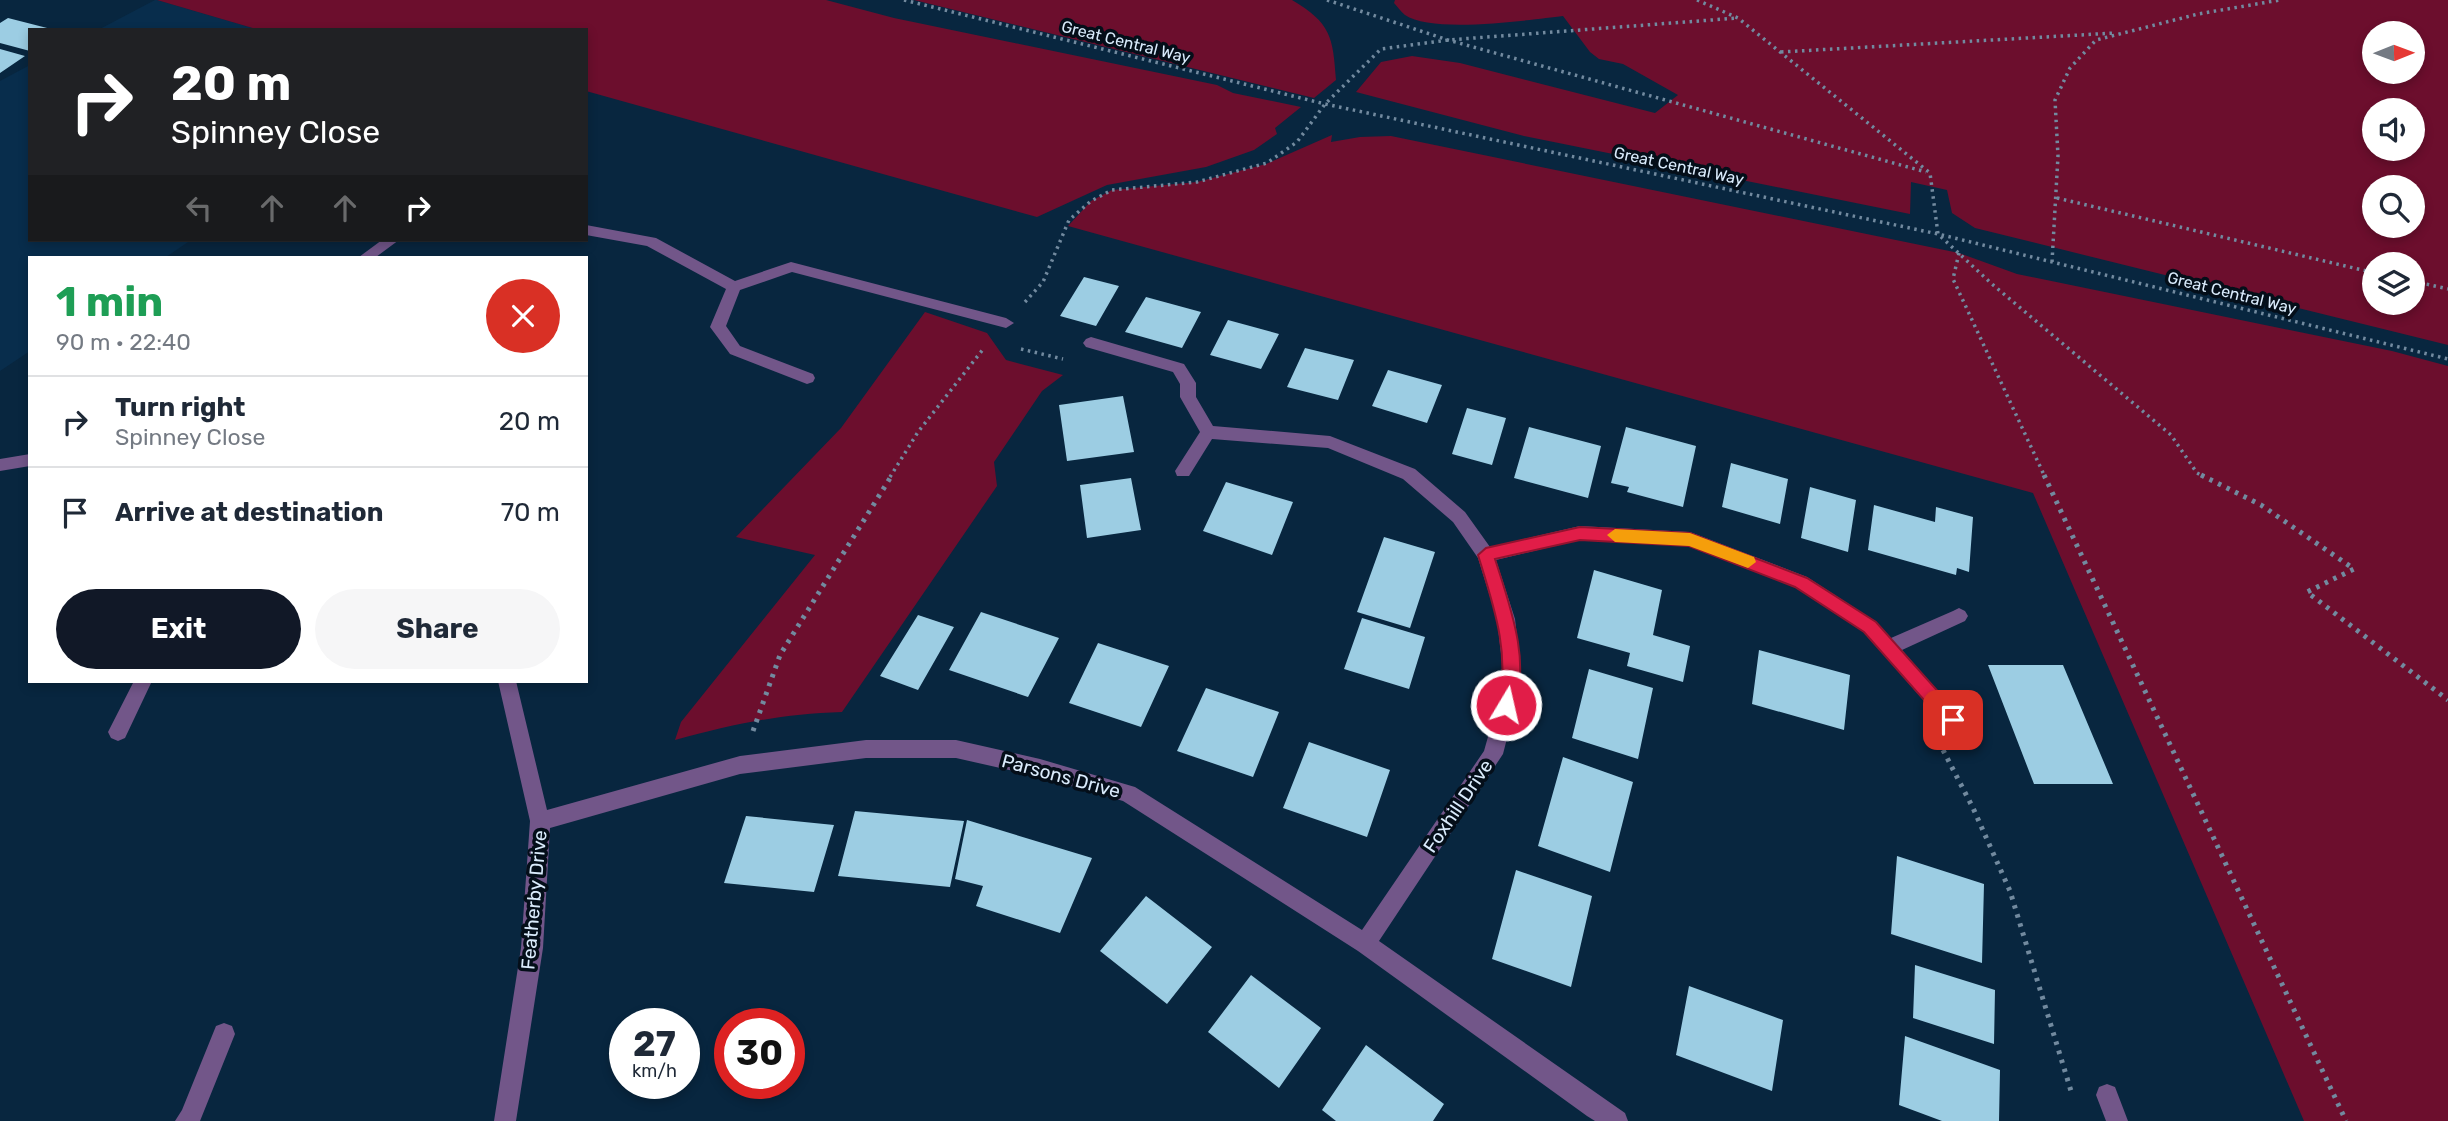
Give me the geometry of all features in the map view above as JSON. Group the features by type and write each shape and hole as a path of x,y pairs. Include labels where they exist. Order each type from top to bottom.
{"street":[{"path":"588,230 651,242 734,287 791,267 1006,323"},
{"path":"368,256 389,242"},
{"path":"734,287 718,327 735,350 807,378"},
{"path":"1091,343 1178,368 1188,383 1188,397 1209,432 1183,471"},
{"name":"Foxhill Drive","path":"1209,432 1330,442 1409,474 1459,517 1486,555 1506,619 1513,680 1493,754 1365,944"},
{"path":"0,465 28,460"},
{"path":"1486,555 1580,533 1690,539 1801,582 1870,627 1953,720"},
{"path":"1890,647 1959,616"},
{"path":"118,732 142,683"},
{"name":"Featherby Drive","path":"505,1121 532,948 540,821 507,683"},
{"name":"Parsons Drive","path":"540,821 740,765 866,749 956,749 1040,768 1128,793 1365,944 1584,1101 1617,1121"},
{"path":"190,1120 224,1034"},
{"path":"2107,1095 2117,1121"}],"path":[{"name":"Great Central Way","path":"904,0 1325,104 1938,234 2448,359"},
{"path":"1327,0 1448,40 1930,173"},
{"path":"1696,0 1738,19 1930,173 1938,234 1992,284 2171,435 2197,473 2261,505 2354,569 2307,592 2448,700"},
{"path":"2052,262 2057,198 2055,100 2070,68 2096,40 2198,14 2280,0"},
{"path":"740,765 780,655 918,432 1006,323 1043,282 1069,220 1091,201 1112,190 1197,182 1266,163 1297,142 1325,104 1381,49 1448,40 1738,19"},
{"path":"1779,52 2122,33"},
{"path":"2057,198 2362,270"},
{"path":"1959,253 1953,279 2346,1121"},
{"path":"2425,284 2448,289"},
{"path":"1942,749 1973,808 2010,891 2035,968 2061,1066 2074,1099"}],"shaded area":[{"path":"157,0 252,28 102,28"},
{"path":"157,0 826,0 894,18 1217,85 1233,93 1301,107 1275,128 1277,134 1254,150 1206,167 1107,185 1037,217 588,92 588,28 252,28"},
{"path":"914,0 1292,0 1315,16 1328,32 1336,80 1314,98"},
{"path":"1395,0 2448,0 2448,345 1975,228 1952,213 1947,190 1911,182 1910,214 1524,136 1356,92 1381,62 1412,56 1460,63 1655,113 1678,95 1623,64 1599,59 1590,52 1563,16 1458,25 1418,21 1405,15 1394,3"},
{"path":"28,66 28,242 188,242 167,256 28,256 28,352 0,371 0,81"},
{"path":"1332,135 1331,142 1391,136 1959,253 2017,274 2392,351 2448,366 2448,1121 2304,1121 2033,493 1068,226 1091,201 1112,190 1197,182 1266,164"},
{"path":"925,312 987,333 1006,360 1063,375 1042,391 994,462 997,486 842,712 757,721 675,740 681,722 815,555 736,537 841,428"}],"building":[{"path":"8,18 47,28 28,28 28,50 0,43 0,23"},
{"path":"0,49 25,56 0,73"},
{"path":"1084,277 1119,286 1096,326 1060,316"},
{"path":"1146,297 1201,312 1182,348 1125,332"},
{"path":"1228,320 1279,334 1261,369 1210,355"},
{"path":"1305,348 1354,360 1338,400 1287,387"},
{"path":"1388,370 1442,385 1427,423 1372,406"},
{"path":"1123,396 1134,452 1067,461 1059,405"},
{"path":"1467,408 1506,418 1492,465 1452,454"},
{"path":"1529,427 1601,446 1588,498 1514,478"},
{"path":"1626,427 1696,446 1683,507 1627,492 1629,487 1611,483"},
{"path":"1731,463 1788,479 1780,524 1722,507"},
{"path":"1131,478 1141,530 1087,538 1080,485"},
{"path":"1226,482 1293,502 1272,555 1203,531"},
{"path":"1810,487 1856,500 1848,552 1801,538"},
{"path":"1874,505 1935,522 1936,507 1973,517 1969,572 1957,568 1956,575 1868,550"},
{"path":"1384,537 1435,552 1410,628 1357,612"},
{"path":"1594,570 1662,590 1653,635 1690,646 1683,682 1627,666 1630,653 1577,638"},
{"path":"981,612 1059,638 1028,697 949,670"},
{"path":"918,615 954,627 918,690 880,676"},
{"path":"1362,618 1425,637 1409,689 1344,669"},
{"path":"1098,643 1169,666 1141,727 1069,703"},
{"path":"1759,650 1850,675 1844,730 1752,704"},
{"path":"1988,665 2063,665 2113,784 2034,784"},
{"path":"1589,669 1653,688 1638,759 1572,738"},
{"path":"1206,688 1279,712 1253,777 1177,751"},
{"path":"1309,742 1390,770 1367,837 1283,808"},
{"path":"1563,757 1633,782 1610,872 1538,846"},
{"path":"855,811 964,821 950,887 838,876"},
{"path":"746,816 834,825 814,892 724,883"},
{"path":"967,820 1092,858 1060,933 976,906 983,886 955,879"},
{"path":"1897,856 1984,884 1982,963 1891,934"},
{"path":"1516,870 1592,896 1571,987 1492,959"},
{"path":"1146,896 1212,947 1167,1004 1100,951"},
{"path":"1915,965 1995,990 1994,1044 1913,1018"},
{"path":"1251,975 1321,1028 1279,1088 1208,1032"},
{"path":"1689,986 1783,1020 1772,1091 1676,1055"},
{"path":"1905,1036 2000,1070 1999,1121 1942,1121 1899,1105"},
{"path":"1366,1045 1444,1104 1433,1121 1336,1121 1322,1110"}],"slow traffic":[{"path":"1615,535 1690,539 1748,562"}],"route":[{"path":"1506,705 1513,680 1506,619 1486,555 1580,533 1690,539 1801,582 1870,627 1953,720"}]}
